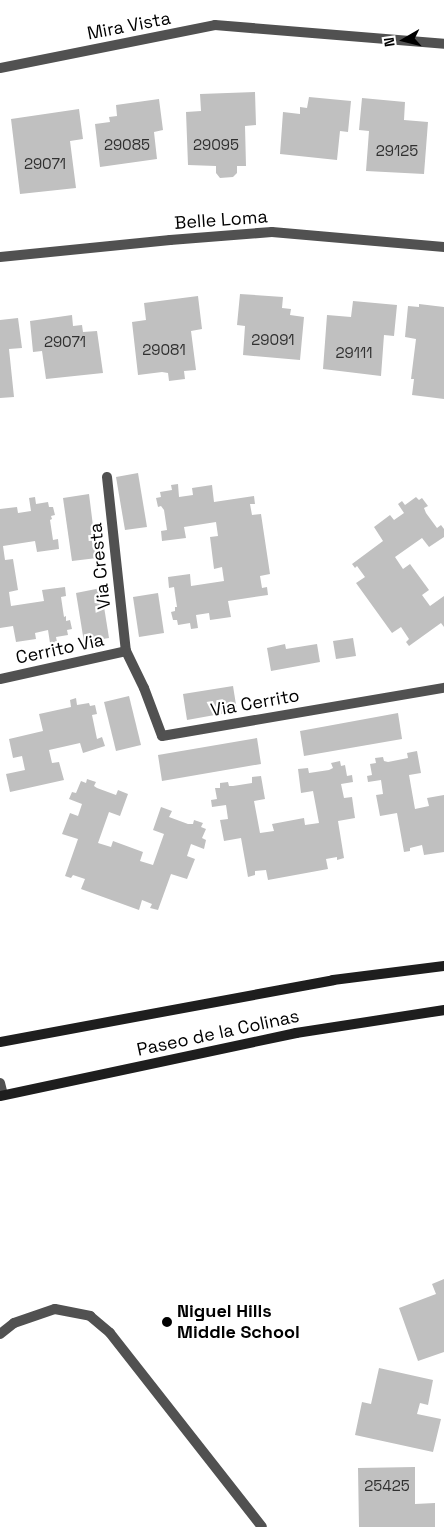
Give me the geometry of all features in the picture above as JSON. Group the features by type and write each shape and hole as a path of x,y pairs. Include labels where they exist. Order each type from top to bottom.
{"main road":[{"name":"Paseo de la Colinas","path":"0,1042 333,980 444,966"},
{"name":"Paseo de la Colinas","path":"1,1096 296,1033 444,1010"}],"street":[{"name":"Mira Vista","path":"0,68 215,25 444,44"},
{"name":"Belle Loma","path":"0,257 272,232 444,247"},
{"name":"Via Cresta","path":"107,477 126,651"},
{"name":"Cerrito Via","path":"0,679 126,651"},
{"name":"Via Cerrito","path":"126,651 144,688 162,736 444,688"},
{"path":"0,1083 1,1096"},
{"path":"0,1334 14,1323 55,1309 90,1316 110,1333 262,1527"}],"building":[{"path":"255,92 256,125 245,126 246,166 237,166 237,173 233,177 220,178 216,173 216,166 188,165 186,112 201,111 200,94"},
{"path":"309,97 351,101 348,132 340,131 337,160 280,154 283,112 300,114 300,107 307,108"},
{"path":"362,98 405,102 404,120 428,122 424,174 366,171 369,131 359,130"},
{"path":"159,99 163,130 154,132 157,159 100,167 95,124 110,122 109,117 117,116 116,105"},
{"path":"79,109 83,139 70,141 76,188 20,194 11,119"},
{"path":"240,294 283,297 282,308 291,309 290,315 304,317 300,360 243,355 245,326 237,325"},
{"path":"198,296 202,329 191,331 196,370 184,371 185,379 169,381 168,373 138,375 132,322 146,320 144,303"},
{"path":"353,301 397,305 394,336 384,335 381,376 323,369 327,315 351,317"},
{"path":"419,304 444,307 444,399 412,395 414,379 411,379 416,339 405,337 408,306 419,307"},
{"path":"72,315 73,326 82,325 83,332 97,331 103,373 46,379 42,351 33,352 30,321"},
{"path":"18,318 22,348 9,349 14,397 0,398 0,320"},
{"path":"138,473 147,527 125,530 116,477"},
{"path":"178,484 179,497 193,495 192,488 212,485 214,502 254,496 255,504 250,504 252,515 261,514 270,574 260,576 262,588 267,587 268,595 228,601 231,617 210,620 209,613 196,615 198,628 191,629 190,623 178,625 177,620 173,620 171,612 175,611 175,607 177,607 174,587 169,588 168,577 190,574 191,586 224,581 222,567 214,569 210,537 218,536 216,522 184,527 186,538 162,541 161,531 167,530 164,510 161,506 158,507 156,498 161,497 160,492 172,490 171,485"},
{"path":"89,494 97,558 72,561 63,498"},
{"path":"35,497 36,504 48,502 49,507 53,507 55,515 51,516 52,519 50,520 53,540 58,539 59,549 37,552 35,541 3,546 5,560 13,559 18,590 9,592 11,606 44,601 42,590 65,587 66,596 61,597 64,617 66,616 66,621 70,620 72,629 67,630 68,635 56,637 57,642 50,643 48,630 35,633 36,639 16,642 13,626 0,628 0,509 17,507 18,513 31,511 29,498"},
{"path":"416,497 419,500 422,498 428,506 424,508 426,513 437,528 441,525 444,529 444,537 429,547 422,538 395,557 403,569 410,564 429,590 422,595 430,606 444,596 444,627 441,623 409,646 406,642 409,639 401,627 392,633 356,583 365,577 357,566 355,568 352,564 383,541 374,527 390,515 394,520 404,513 398,504 402,501 405,505"},
{"path":"101,588 109,638 84,642 76,593"},
{"path":"158,593 164,633 139,637 133,597"},
{"path":"353,638 356,656 336,659 333,641"},
{"path":"285,644 286,649 317,644 320,662 271,671 267,648"},
{"path":"233,686 237,711 187,720 183,694"},
{"path":"129,696 141,745 116,751 104,702"},
{"path":"76,698 77,705 89,703 90,706 95,705 97,714 92,715 97,739 102,737 105,746 83,753 80,743 49,750 52,763 59,762 64,780 10,792 6,774 25,770 22,756 13,758 9,739 43,731 39,714 71,707 70,700"},
{"path":"398,713 402,739 304,756 300,731"},
{"path":"257,738 261,764 162,781 158,755"},
{"path":"417,751 421,773 409,775 415,809 429,806 427,798 444,795 444,852 424,855 422,845 410,848 410,851 404,852 397,813 380,816 376,795 383,794 381,780 368,782 367,776 372,775 370,764 376,763 375,758 383,757 384,761 388,762 408,758 407,753"},
{"path":"340,761 341,766 345,765 347,776 352,775 353,782 341,784 344,798 352,797 355,818 338,821 344,858 337,860 337,857 326,859 328,869 268,880 266,870 255,871 255,875 248,877 241,838 224,841 220,820 228,819 226,805 212,807 211,800 217,799 215,788 220,788 220,783 228,782 229,786 233,786 252,783 252,777 261,776 265,799 254,801 260,833 274,831 272,824 304,818 305,825 319,823 313,791 301,793 298,769 308,768 309,773 329,770 333,768 331,763"},
{"path":"87,779 96,782 94,786 97,788 116,795 118,790 128,794 120,816 109,812 98,843 111,847 113,841 143,852 140,861 153,865 164,834 153,830 161,807 172,811 169,817 188,824 193,824 194,820 203,823 201,827 206,829 202,838 206,840 204,849 191,844 187,856 195,859 187,879 171,874 158,910 150,908 152,904 142,900 139,910 81,889 85,879 73,875 71,878 65,876 78,839 62,834 70,813 78,816 82,804 69,799 72,792 76,793 81,781 86,783"},
{"path":"444,1279 444,1352 418,1361 399,1308 436,1294 432,1284"},
{"path":"379,1368 433,1380 428,1405 420,1403 417,1414 441,1419 433,1452 355,1435 362,1402 371,1404"},
{"path":"415,1467 415,1504 435,1503 435,1527 359,1527 358,1468"}],"place":[{"name":"Niguel Hills Middle School","path":"167,1322"}]}
